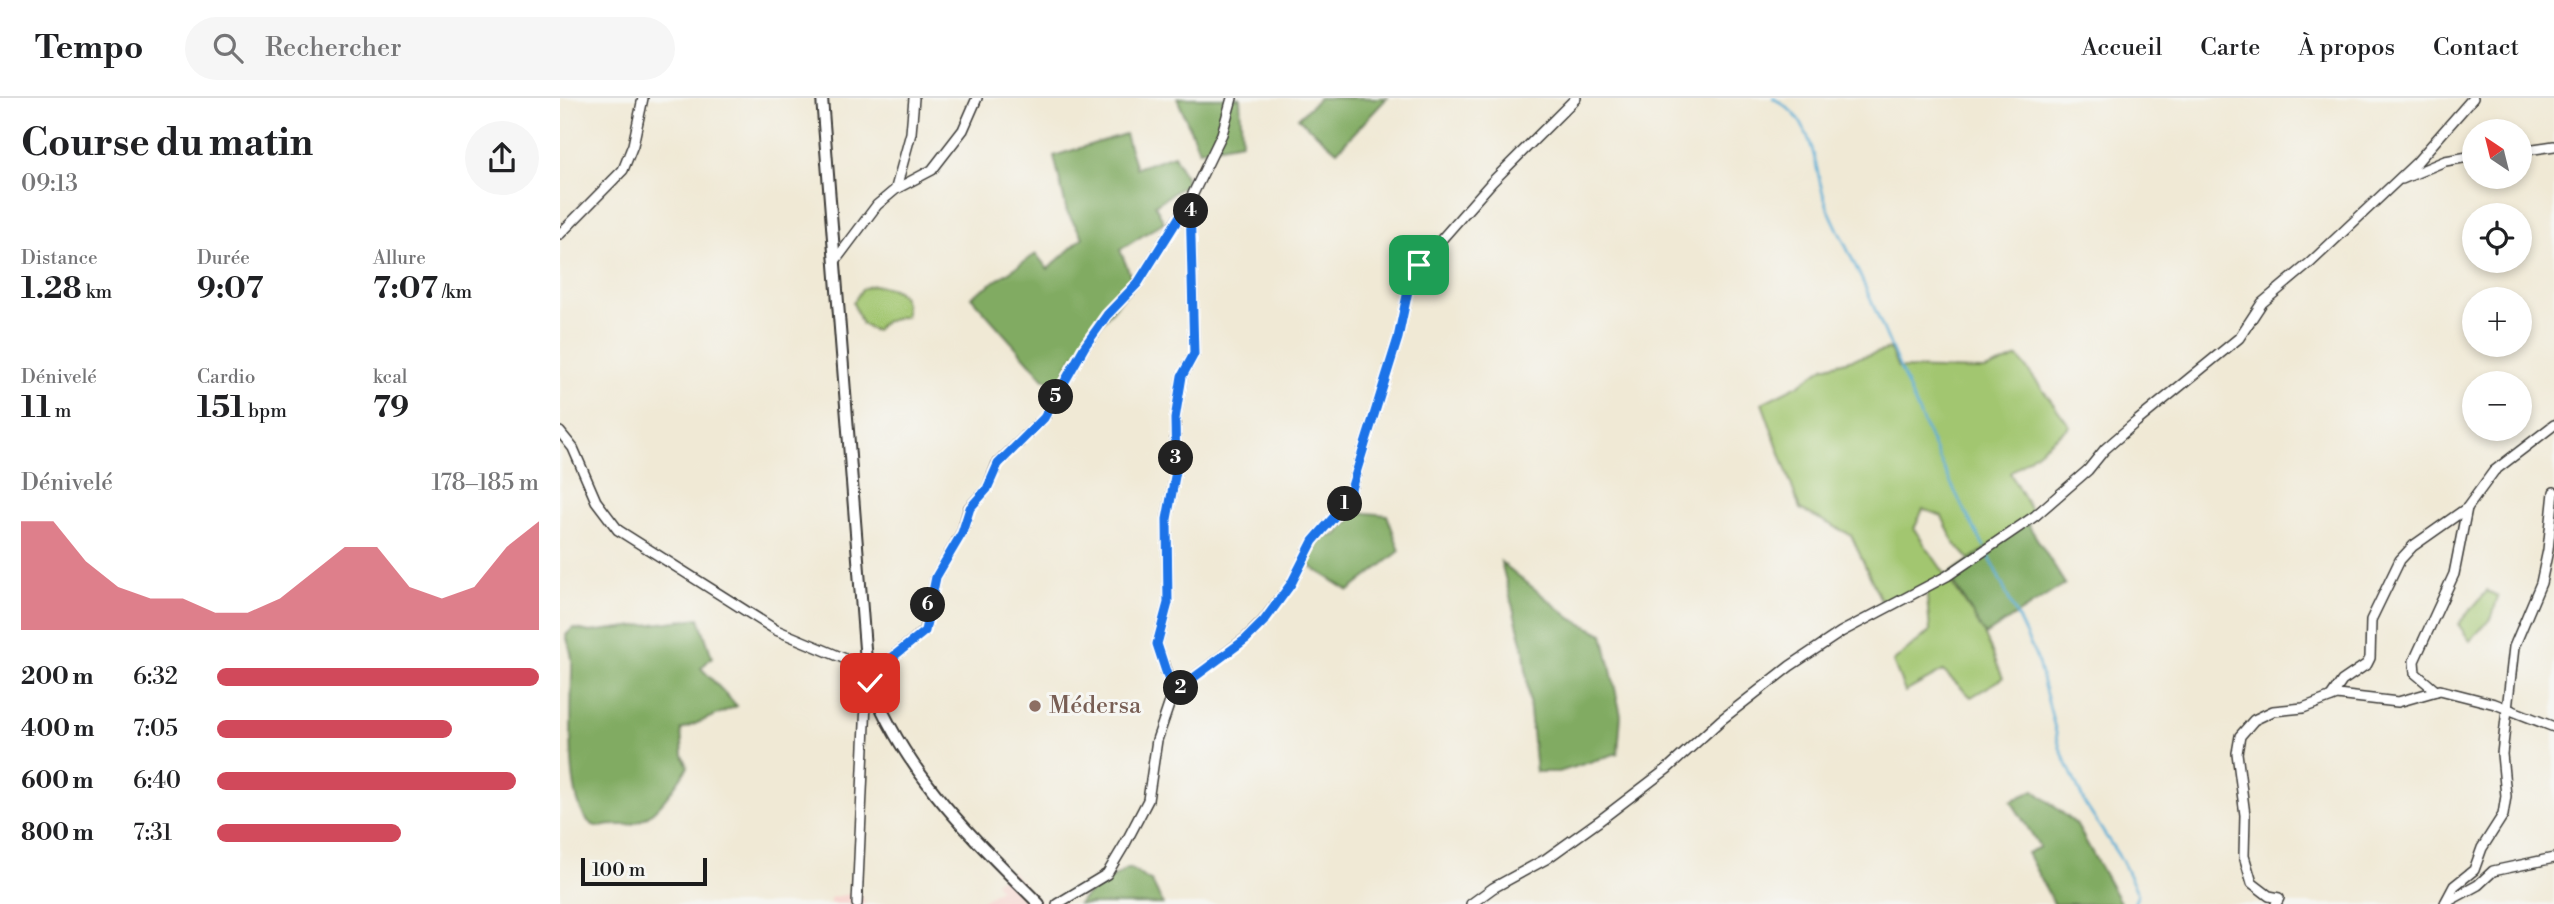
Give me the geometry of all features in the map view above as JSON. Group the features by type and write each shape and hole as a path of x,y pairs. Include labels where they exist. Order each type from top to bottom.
{"street":[{"path":"560,234 623,170 634,145 643,98"},
{"path":"822,98 868,675 857,904"},
{"path":"896,188 911,133 914,98"},
{"path":"835,261 860,224 896,188 932,170 963,130 977,98"},
{"path":"868,675 925,631 936,577 962,533 970,508 987,489 998,464 1044,418 1085,346 1107,315 1138,283 1190,200 1222,134 1232,98"},
{"path":"1057,904 1107,874 1125,844 1148,800 1157,740 1173,693 1246,639 1285,594 1313,541 1347,502 1398,338 1409,286 1419,265 1492,182 1576,98"},
{"path":"1471,904 1493,888 1546,859 1599,821 1667,769 1721,720 1790,666 1841,632 1947,576 2035,516 2088,470 2105,449 2239,338 2262,303 2397,181 2445,132 2473,98"},
{"path":"2532,149 2554,146"},
{"path":"2397,181 2445,161 2462,158"},
{"path":"1173,693 1157,644 1168,603 1167,519 1176,471 1175,419 1182,376 1194,354 1190,200"},
{"path":"2331,697 2342,681 2363,667 2370,658 2371,620 2400,560 2413,547 2467,508 2494,471 2521,453 2554,425"},
{"path":"560,432 573,448 596,500 618,530 776,630 868,675 891,734 922,780 1040,904"},
{"path":"2445,903 2454,886 2474,870 2482,848 2503,815 2506,796 2502,754 2514,648 2538,594 2545,567 2554,492"},
{"path":"2436,691 2414,673 2414,660 2430,632 2435,610 2454,574 2467,508"},
{"path":"2276,904 2279,898 2265,893 2248,875 2244,856 2245,815 2237,753 2239,736 2254,720 2273,711 2302,708 2331,697 2398,702 2436,691 2465,695 2554,727"},
{"path":"2445,903 2478,885 2493,871 2512,870 2554,858"}],"shaded area":[{"path":"1011,871 1042,904 977,904 1000,889 995,882"},
{"path":"859,892 866,904 830,904 830,898"}],"green space":[{"path":"1177,98 1240,98 1242,142 1199,150"},
{"path":"1319,98 1387,98 1337,151 1298,118"},
{"path":"1125,134 1136,168 1174,155 1188,183 1155,205 1164,222 1120,250 1134,284 1068,364 1065,379 1045,380 971,297 1036,254 1048,269 1083,237 1067,212 1054,156"},
{"path":"873,285 888,287 898,292 906,307 906,316 884,322 875,331 862,324 853,303 862,289"},
{"path":"1890,349 1898,368 1985,370 2018,357 2070,426 2010,473 2034,516 1970,560 1954,543 1942,516 1923,509 1914,529 1981,626 2003,678 1971,697 1943,671 1905,692 1893,662 1930,631 1926,586 1884,607 1851,535 1800,509 1762,403 1798,385 1824,367"},
{"path":"1357,512 1387,515 1400,551 1349,591 1305,563 1314,545 1323,537 1337,535"},
{"path":"2026,521 2065,584 1985,635 1949,574"},
{"path":"1501,562 1572,619 1603,634 1621,715 1618,753 1559,772 1536,772 1524,650"},
{"path":"2487,591 2498,596 2492,617 2470,641 2458,624"},
{"path":"699,618 712,657 701,668 737,706 681,730 683,755 688,767 664,800 649,815 629,825 591,824 581,810 575,788 571,732 572,658 566,635 573,628 590,632"},
{"path":"2034,790 2076,824 2121,904 2054,904 2027,853 2040,847 2011,801"},
{"path":"1129,868 1152,882 1163,904 1078,904 1091,891"}],"waterway":[{"path":"1773,98 1794,114 1808,137 1828,208 1934,448 1984,546"},
{"path":"1987,552 2037,659 2060,748 2085,804 2122,861 2138,894 2134,904"}],"place":[{"name":"Médersa","path":"1035,706"}],"route":[{"path":"870,683 884,664 925,631 925,618 936,577 962,533 970,508 987,489 989,478 998,464 1044,418 1085,346 1107,315 1138,283 1163,248 1190,200 1194,354 1182,376 1175,419 1176,471 1167,519 1166,548 1170,579 1168,603 1157,644 1173,693 1208,669 1264,621 1285,594 1313,541 1347,502 1398,338 1409,286 1419,265"}]}
